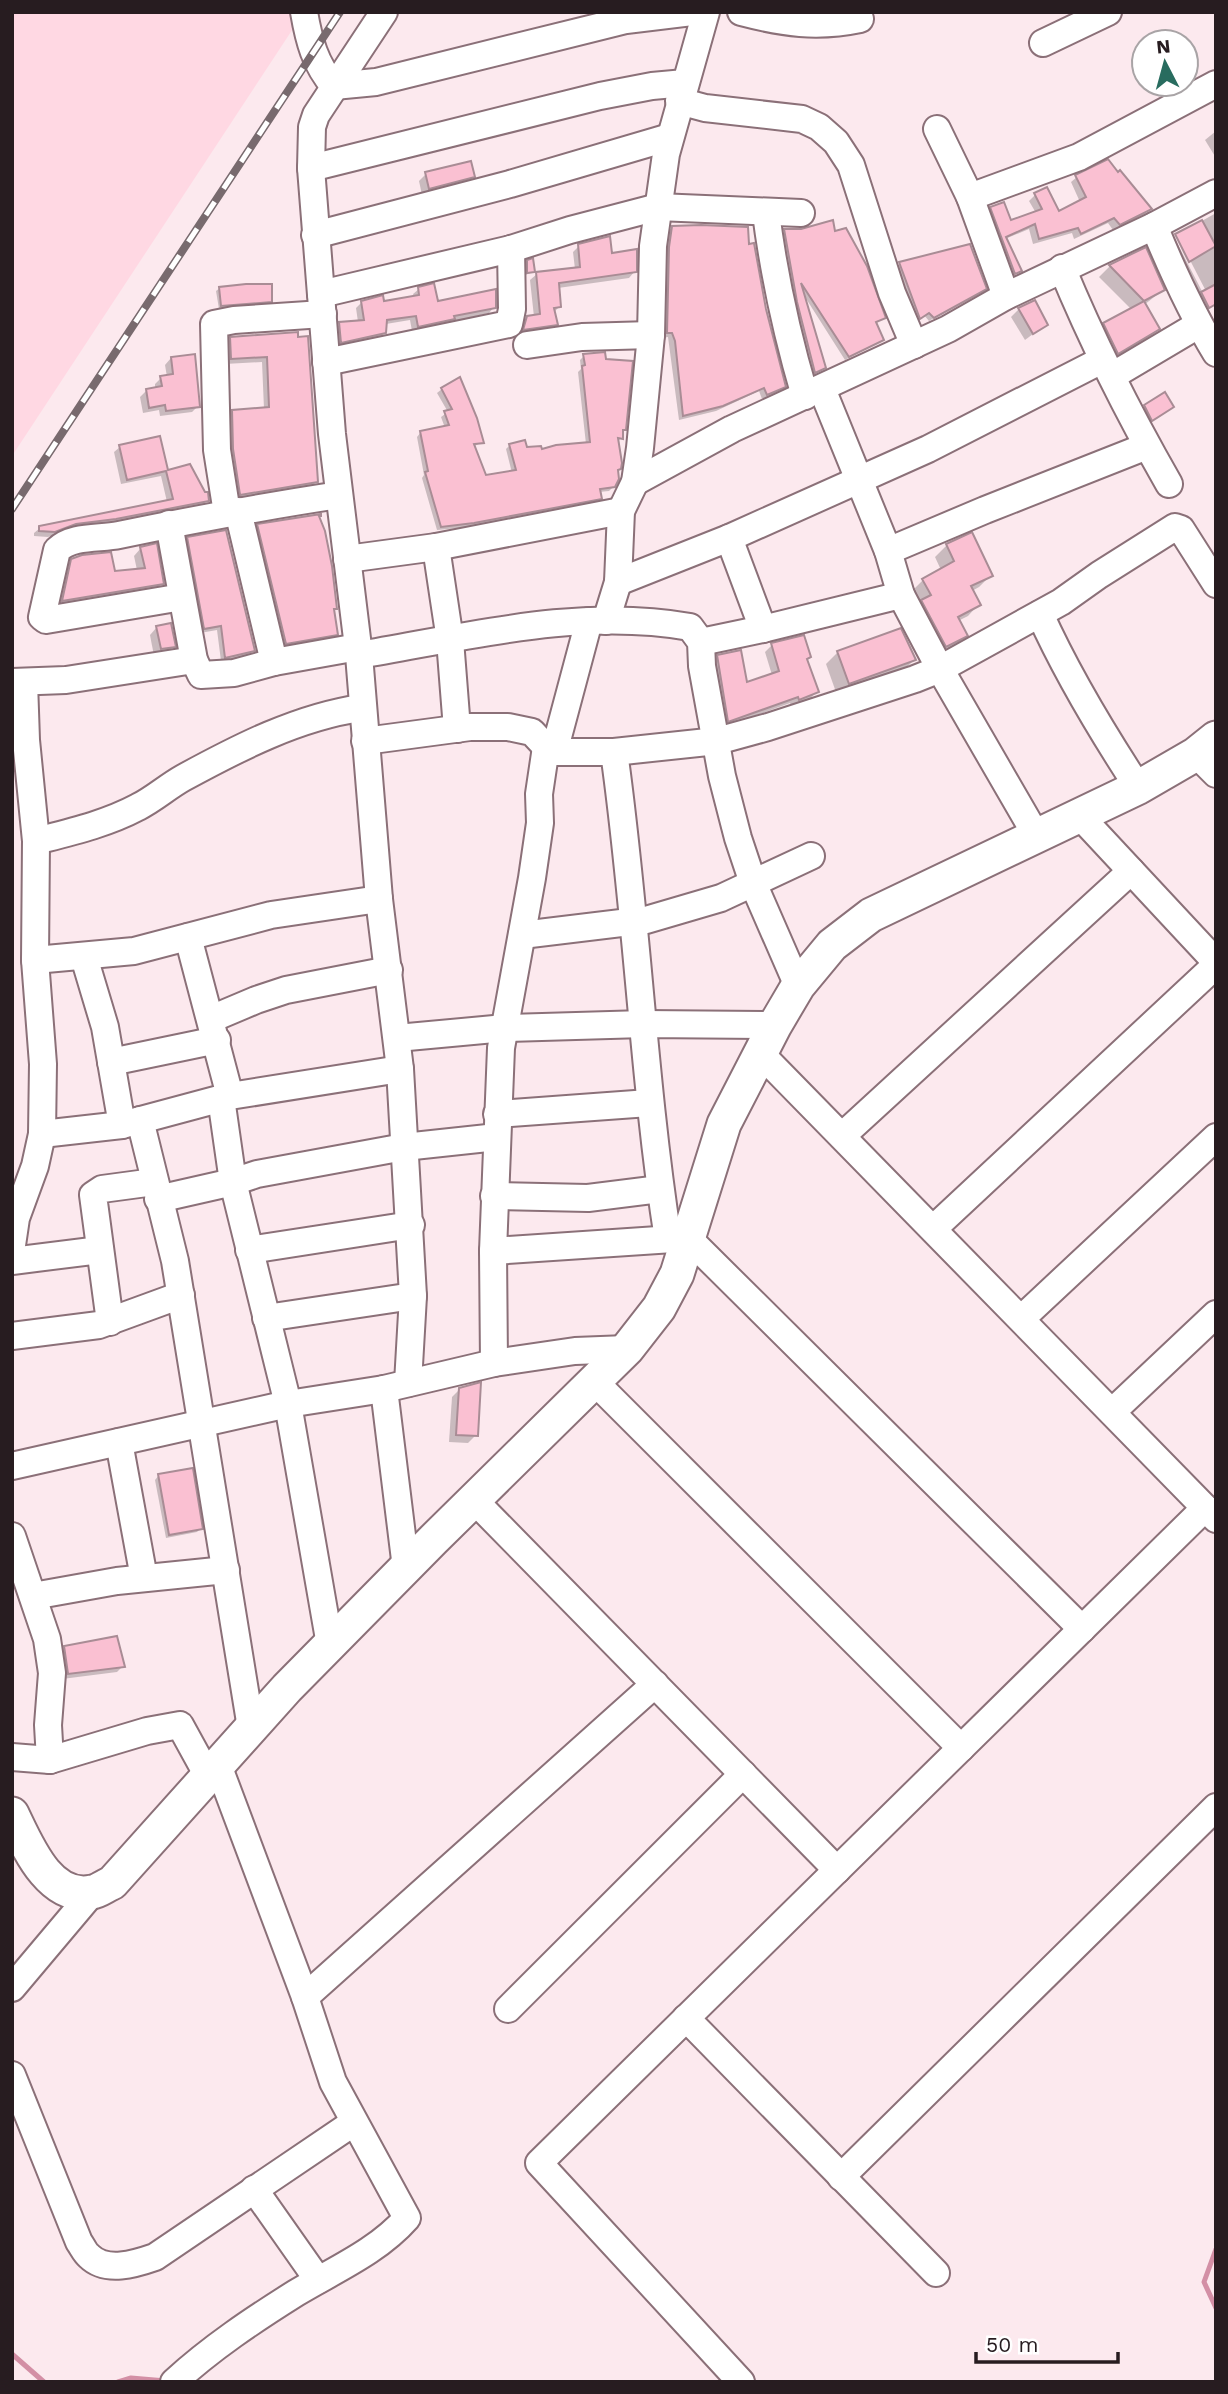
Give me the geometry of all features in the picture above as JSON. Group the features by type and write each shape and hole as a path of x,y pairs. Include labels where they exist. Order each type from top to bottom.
{"main road":[{"path":"12,1815 34,1861 67,1891 92,1892 112,1883 251,1728 406,1568 627,1349 659,1308 677,1274 678,1239 724,1124 798,986 832,945 871,915 1036,835 1209,756"}],"street":[{"path":"304,12 313,53 322,73 334,86"},
{"path":"384,12 322,103 312,127 311,169 338,495 358,651 379,899 397,1038 411,1225 413,1296 396,1386 406,1568"},
{"path":"334,86 376,82 626,20 693,12 706,13 670,137 658,207 653,246 651,335 635,482 621,511 618,582 598,621 550,749 539,794 538,836 505,1028 497,1125 493,1251 494,1363"},
{"path":"741,12 821,25 860,19"},
{"path":"1043,43 1108,12"},
{"path":"970,197 1079,157 1216,84"},
{"path":"311,169 600,96 652,86 682,92 705,108 802,119 819,127 836,142 851,165 892,293 914,345"},
{"path":"937,128 970,197 1006,296"},
{"path":"316,235 557,172 670,137"},
{"path":"635,482 732,429 948,329 1006,296 1154,226 1216,193"},
{"path":"274,662 217,450 214,324 322,304 570,230 658,207 801,213"},
{"path":"766,213 776,285 814,392 859,480 888,551 901,594 940,669 1036,835"},
{"path":"1154,226 1198,325 1216,353"},
{"path":"326,362 509,324 512,309 511,249"},
{"path":"1062,268 1107,368 1169,485"},
{"path":"618,582 729,538 1198,325"},
{"path":"527,345 582,337 651,335"},
{"path":"888,551 985,509 1147,446"},
{"path":"182,597 46,620 42,617 57,550 63,544 338,495"},
{"path":"347,559 436,547 621,511"},
{"path":"169,524 194,660 201,675 206,677 234,673 274,662 450,640 557,623 666,622 690,627 701,642 702,666 722,776 738,838 753,883 798,986"},
{"path":"365,741 457,729 524,728 550,749 614,752 717,741 862,697 940,669 1062,603 1099,575 1175,527 1181,530 1216,584"},
{"path":"729,538 763,629"},
{"path":"436,547 450,640 457,729"},
{"path":"701,642 901,594"},
{"path":"1040,614 1051,639 1138,788"},
{"path":"12,1245 16,1218 35,1166 42,1134 43,1064 35,960 24,873 36,841 22,786 26,740 18,682 66,680 194,660"},
{"path":"36,841 90,827 128,812 180,780 256,741 315,718 362,708"},
{"path":"614,752 635,922 649,1103 660,1189 678,1239 1082,1629"},
{"path":"933,1229 1216,963 1079,815"},
{"path":"522,935 635,922 721,898 811,856"},
{"path":"842,1136 1131,871"},
{"path":"35,960 134,951 271,915 379,899"},
{"path":"188,937 214,1029 226,1097 233,1182 288,1404 330,1645"},
{"path":"84,957 105,1027 111,1062 156,1191 175,1261 251,1728"},
{"path":"111,1062 214,1029 256,1000 286,990 389,970"},
{"path":"397,1038 505,1028 644,1024 768,1039 842,1136 1210,1513 1082,1629 539,2163 741,2382"},
{"path":"42,1134 131,1122 226,1097 400,1069"},
{"path":"110,1322 93,1195 102,1189 156,1191 233,1182 257,1174 404,1147 497,1125 649,1103"},
{"path":"1021,1319 1216,1138"},
{"path":"494,1196 589,1198 660,1189"},
{"path":"249,1250 411,1225"},
{"path":"493,1251 678,1239"},
{"path":"12,1261 100,1250"},
{"path":"12,1336 110,1322 181,1295"},
{"path":"266,1318 413,1296"},
{"path":"1112,1412 1214,1320"},
{"path":"12,1466 288,1404 396,1386 494,1363 575,1351 627,1349"},
{"path":"594,1381 961,1748"},
{"path":"119,1442 144,1578"},
{"path":"474,1500 837,1870"},
{"path":"12,1536 47,1639 52,1673 48,1725 50,1760"},
{"path":"33,1595 144,1578 226,1570"},
{"path":"305,1997 655,1684"},
{"path":"12,1757 50,1760 147,1731 180,1725 213,1770 305,1997 333,2082 407,2218 385,2241 318,2280 201,2357 174,2382"},
{"path":"508,2009 743,1774"},
{"path":"841,2177 1216,1807"},
{"path":"12,1988 92,1892"},
{"path":"686,2018 936,2273"},
{"path":"12,2075 79,2242 89,2256 102,2264 127,2266 155,2258 353,2123"},
{"path":"254,2189 318,2280"}],"shaded area":[{"path":"12,12 304,12 12,456"}],"building":[{"path":"1108,159 1152,209 1120,225 1114,218 1081,234 1078,228 1039,239 1035,224 1006,237 1022,271 1015,274 990,207 1004,202 1011,220 1042,209 1034,193 1047,187 1059,211 1086,197 1075,175"},
{"path":"471,161 475,177 429,189 425,172"},
{"path":"833,220 835,231 846,228 867,266 886,318 876,322 884,340 849,357 801,283 826,368 815,373 797,302 784,229 801,229"},
{"path":"1202,220 1216,246 1189,262 1175,234"},
{"path":"672,226 748,227 749,244 754,243 766,309 786,387 767,395 764,388 723,406 683,416 675,341 672,333 667,333 669,247"},
{"path":"610,236 612,253 637,249 637,272 559,283 561,307 554,308 558,325 523,330 527,316 540,314 536,272 580,267 578,244"},
{"path":"970,244 987,289 934,318 929,313 920,319 899,262"},
{"path":"1146,247 1165,290 1144,301 1109,265"},
{"path":"533,258 535,272 527,273 527,260"},
{"path":"434,283 438,301 496,289 496,308 454,316 455,319 418,327 416,316 387,320 386,333 341,343 339,322 364,320 361,301 383,295 384,301 419,295 418,287"},
{"path":"272,284 272,302 221,306 219,287"},
{"path":"1216,284 1216,304 1209,308 1201,292"},
{"path":"1035,300 1048,325 1033,334 1018,308"},
{"path":"1144,301 1160,329 1118,354 1103,323"},
{"path":"298,332 298,337 308,336 318,482 240,495 233,449 232,410 269,407 267,357 231,359 230,337"},
{"path":"605,352 606,359 633,361 626,430 623,430 623,439 618,438 622,463 615,487 600,489 602,499 441,527 425,472 428,471 420,431 449,425 444,411 452,409 441,388 460,377 484,443 474,444 486,475 516,470 509,444 525,440 527,447 541,446 542,449 590,442 583,354"},
{"path":"195,354 200,407 166,411 165,405 149,408 146,389 162,386 160,376 173,374 171,357"},
{"path":"1165,392 1174,407 1152,421 1144,405"},
{"path":"160,436 168,470 190,464 205,492 208,492 209,501 76,524 55,532 39,531 39,526 173,499 166,471 127,480 119,445"},
{"path":"321,514 319,516 332,566 338,635 286,644 257,524"},
{"path":"226,530 255,651 225,658 221,626 204,629 187,537"},
{"path":"972,532 993,576 971,586 981,605 958,617 968,636 946,647 921,600 931,595 922,579 954,561 946,544"},
{"path":"157,543 164,584 62,601 71,559 111,552 115,571 145,568 140,547"},
{"path":"171,623 176,647 161,649 156,626"},
{"path":"901,628 916,660 849,684 837,651"},
{"path":"804,635 811,657 807,659 819,692 728,722 717,655 741,650 747,682 779,671 771,643"},
{"path":"481,1382 478,1436 456,1435 459,1388"},
{"path":"193,1468 203,1529 169,1535 158,1474"},
{"path":"117,1636 125,1667 68,1674 64,1646"}],"waterway":[{"path":"1216,2249 1204,2282 1216,2308"},
{"path":"12,2354 44,2382"},
{"path":"118,2382 131,2378 166,2381"}],"railway":[{"path":"12,509 340,12"}]}
